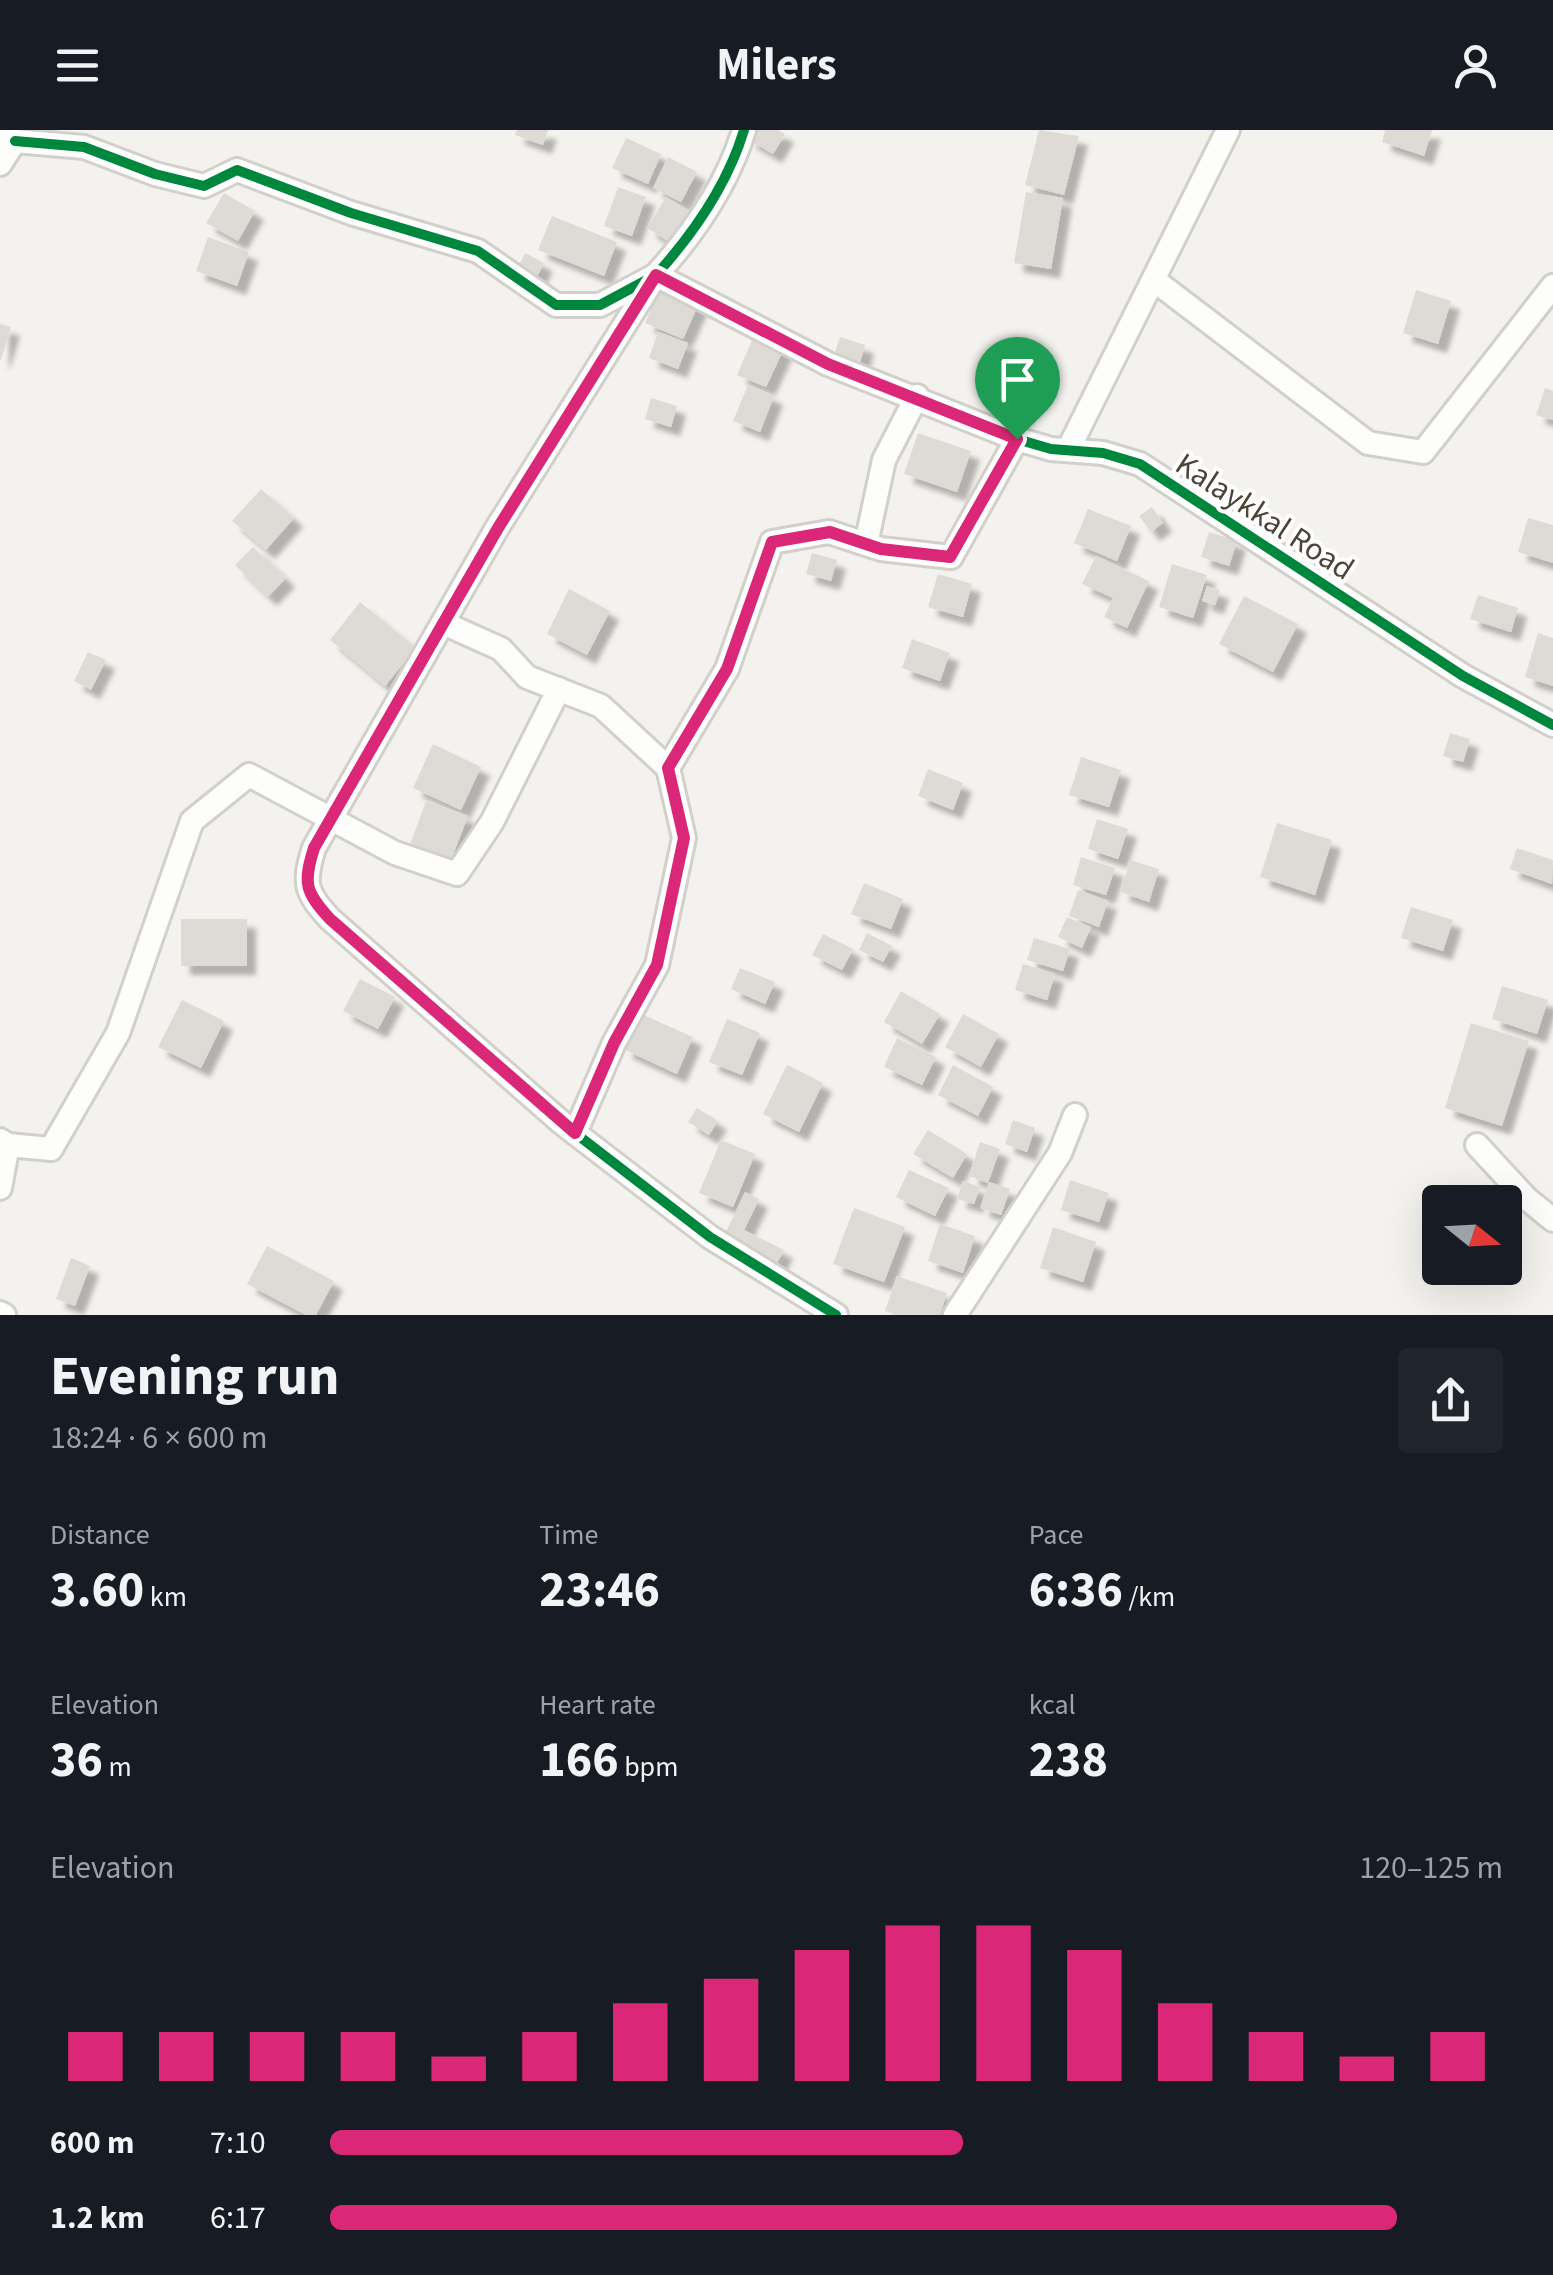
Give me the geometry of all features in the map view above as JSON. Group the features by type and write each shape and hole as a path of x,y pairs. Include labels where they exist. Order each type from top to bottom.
{"street":[{"path":"744,130 733,166 674,255 656,275 498,528 331,816 306,874 311,898 330,919 575,1133 710,1236 836,1315"},
{"path":"1068,450 1228,130"},
{"path":"0,164 8,135 84,147 155,174 204,186 237,170 350,213 478,251 556,305 600,305 656,275"},
{"name":"Kalaykkal Road","path":"656,275 828,364 917,396 1017,439 1051,449 1103,453 1140,464 1464,676 1553,725"},
{"path":"1154,280 1368,443 1423,452 1553,286"},
{"path":"866,544 884,460 917,396"},
{"path":"668,768 727,669 772,542 830,532 881,549 950,557 1017,439"},
{"path":"443,623 501,648 527,677 602,706 668,768 684,838 657,965 614,1043 575,1133"},
{"path":"0,1188 4,1142 51,1149 118,1033 192,821 249,775 396,853 456,874 492,822 559,689"},
{"path":"955,1315 1060,1153 1075,1115"},
{"path":"1476,1145 1526,1198 1553,1220"}],"building":[{"path":"517,130 548,130 543,145 515,135"},
{"path":"752,130 778,130 785,134 773,154 747,139"},
{"path":"1039,130 1079,136 1064,195 1025,185"},
{"path":"1385,130 1432,130 1424,156 1382,142"},
{"path":"626,138 661,154 648,184 612,168"},
{"path":"668,157 697,172 681,202 653,188"},
{"path":"618,187 646,197 632,236 604,226"},
{"path":"1026,192 1063,198 1051,269 1014,263"},
{"path":"224,193 255,211 238,241 206,223"},
{"path":"666,197 694,214 674,245 647,228"},
{"path":"552,216 617,242 604,276 538,250"},
{"path":"208,237 249,252 237,286 196,271"},
{"path":"525,253 544,263 536,279 517,270"},
{"path":"662,284 700,301 683,339 645,323"},
{"path":"1416,290 1451,301 1438,344 1403,333"},
{"path":"0,324 11,327 1,360 0,360"},
{"path":"658,332 688,343 678,369 649,358"},
{"path":"755,333 785,346 766,387 737,375"},
{"path":"840,337 865,345 859,366 833,359"},
{"path":"748,385 774,396 760,432 733,421"},
{"path":"1545,388 1553,391 1553,420 1536,415"},
{"path":"651,398 677,406 671,427 645,419"},
{"path":"918,433 971,451 957,492 904,474"},
{"path":"261,489 294,518 266,550 232,521"},
{"path":"1152,507 1163,523 1151,532 1139,516"},
{"path":"1088,509 1131,526 1117,561 1074,543"},
{"path":"1528,518 1553,525 1553,563 1518,552"},
{"path":"1209,532 1237,541 1229,566 1201,557"},
{"path":"253,547 286,578 268,597 235,565"},
{"path":"812,553 837,560 831,581 806,574"},
{"path":"1096,556 1149,581 1127,628 1104,617 1113,598 1082,584"},
{"path":"1172,564 1207,575 1193,618 1159,607"},
{"path":"938,574 972,584 963,617 928,607"},
{"path":"1207,586 1220,590 1215,605 1202,601"},
{"path":"569,589 610,611 587,655 547,634"},
{"path":"1478,595 1518,608 1511,632 1470,619"},
{"path":"1244,596 1298,624 1273,672 1219,644"},
{"path":"360,602 416,648 385,686 330,640"},
{"path":"1538,633 1553,638 1553,686 1525,677"},
{"path":"912,639 950,653 940,681 902,668"},
{"path":"88,652 106,660 91,690 74,681"},
{"path":"1450,733 1470,739 1463,762 1443,756"},
{"path":"433,744 481,767 461,810 413,788"},
{"path":"1081,757 1121,770 1109,807 1069,795"},
{"path":"928,769 963,783 953,810 918,796"},
{"path":"426,801 468,816 448,868 407,853"},
{"path":"1097,819 1128,829 1118,859 1088,849"},
{"path":"1277,823 1332,840 1315,895 1260,877"},
{"path":"1517,848 1553,860 1552,884 1510,869"},
{"path":"1081,857 1115,868 1106,895 1073,885"},
{"path":"1130,860 1159,869 1149,902 1120,892"},
{"path":"864,883 903,899 891,929 851,914"},
{"path":"1078,890 1108,901 1099,927 1069,916"},
{"path":"1411,907 1453,920 1443,951 1401,938"},
{"path":"1067,917 1091,927 1082,948 1058,937"},
{"path":"181,919 247,919 247,966 181,966"},
{"path":"867,933 892,946 883,962 859,950"},
{"path":"823,934 853,949 842,970 812,955"},
{"path":"1034,938 1070,949 1063,971 1027,960"},
{"path":"1023,964 1055,974 1047,1000 1015,990"},
{"path":"740,968 775,982 765,1004 731,989"},
{"path":"360,979 395,997 378,1029 343,1011"},
{"path":"1502,986 1548,1000 1537,1034 1492,1019"},
{"path":"901,991 940,1014 922,1044 884,1022"},
{"path":"182,1000 224,1021 201,1068 158,1047"},
{"path":"639,1013 693,1037 677,1074 623,1049"},
{"path":"963,1014 999,1034 981,1067 945,1047"},
{"path":"727,1019 760,1033 742,1075 709,1062"},
{"path":"1471,1023 1529,1041 1502,1126 1445,1108"},
{"path":"897,1038 936,1057 922,1085 884,1067"},
{"path":"787,1065 823,1083 799,1132 763,1114"},
{"path":"953,1065 993,1087 978,1116 938,1095"},
{"path":"697,1108 718,1121 709,1135 688,1122"},
{"path":"1013,1120 1035,1128 1027,1152 1005,1144"},
{"path":"928,1130 967,1154 953,1178 913,1154"},
{"path":"721,1140 755,1154 733,1207 699,1193"},
{"path":"980,1142 1000,1149 988,1183 969,1176"},
{"path":"909,1170 949,1188 935,1216 896,1197"},
{"path":"1070,1180 1109,1193 1099,1222 1061,1210"},
{"path":"963,1181 980,1187 974,1204 957,1199"},
{"path":"989,1182 1010,1189 1001,1215 980,1208"},
{"path":"745,1192 759,1199 744,1230 784,1250 776,1265 723,1238"},
{"path":"854,1208 905,1227 884,1282 833,1264"},
{"path":"940,1224 975,1236 963,1273 928,1261"},
{"path":"1053,1227 1096,1242 1083,1282 1040,1268"},
{"path":"267,1246 334,1281 316,1315 306,1315 247,1284"},
{"path":"71,1258 90,1266 75,1306 56,1299"},
{"path":"897,1276 947,1293 940,1315 897,1315 885,1311"}],"cycle path":[{"path":"744,130 708,207 656,275 497,528 314,848 308,886 330,919 562,1123 710,1237 836,1315"},
{"path":"15,141 84,147 155,174 204,186 237,170 351,213 478,251 556,305 600,305 656,275 828,364 1017,439 1051,449 1103,453 1140,464 1463,676 1553,725"}],"route":[{"path":"656,275 828,364 917,396 1017,439 950,557 881,549 830,532 772,542 727,669 668,768 684,838 657,965 614,1043 575,1133 330,919 311,898 306,874 314,848 498,528 656,275"}]}
